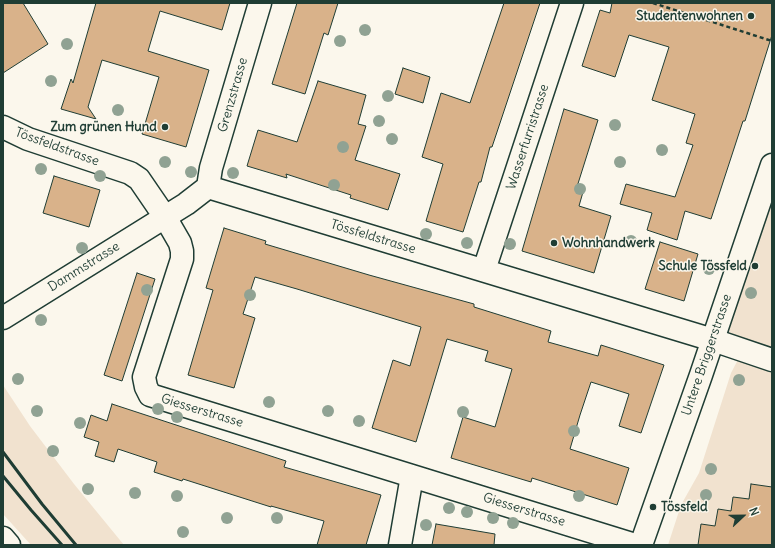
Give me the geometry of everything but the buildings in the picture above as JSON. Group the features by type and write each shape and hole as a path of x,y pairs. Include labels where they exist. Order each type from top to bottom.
{"street":[{"name":"Grenzstrasse","path":"208,187 212,168 260,3"},
{"name":"Wasserfurristrasse","path":"484,270 572,3"},
{"name":"Tössfeldstrasse","path":"3,127 28,139 130,173 139,179 165,217"},
{"name":"Untere Briggerstrasse","path":"641,545 713,340 772,165"},
{"path":"165,217 186,204 208,187"},
{"name":"Tössfeldstrasse","path":"208,187 713,340 772,360"},
{"name":"Dammstrasse","path":"3,318 165,217"},
{"name":"Giesserstrasse","path":"165,217 180,243 182,259 144,377 146,388 150,395 635,545"},
{"path":"400,545 412,476"},
{"path":"3,538 9,545"}],"path":[{"path":"653,3 772,40"}],"shaded area":[{"path":"772,165 772,545 668,545 681,505 699,473 731,373 743,350 713,340"},
{"path":"3,385 30,426 74,484 124,545 31,545 3,514"}],"railway":[{"path":"3,452 42,504 76,545"},
{"path":"3,476 62,545"}],"place":[{"name":"Studentenwohnen","path":"751,16"},
{"name":"Zum grünen Hund","path":"165,127"},
{"name":"Wohnhandwerk","path":"554,243"},
{"name":"Schule Tössfeld","path":"755,266"},
{"name":"Tössfeld","path":"653,507"}]}
